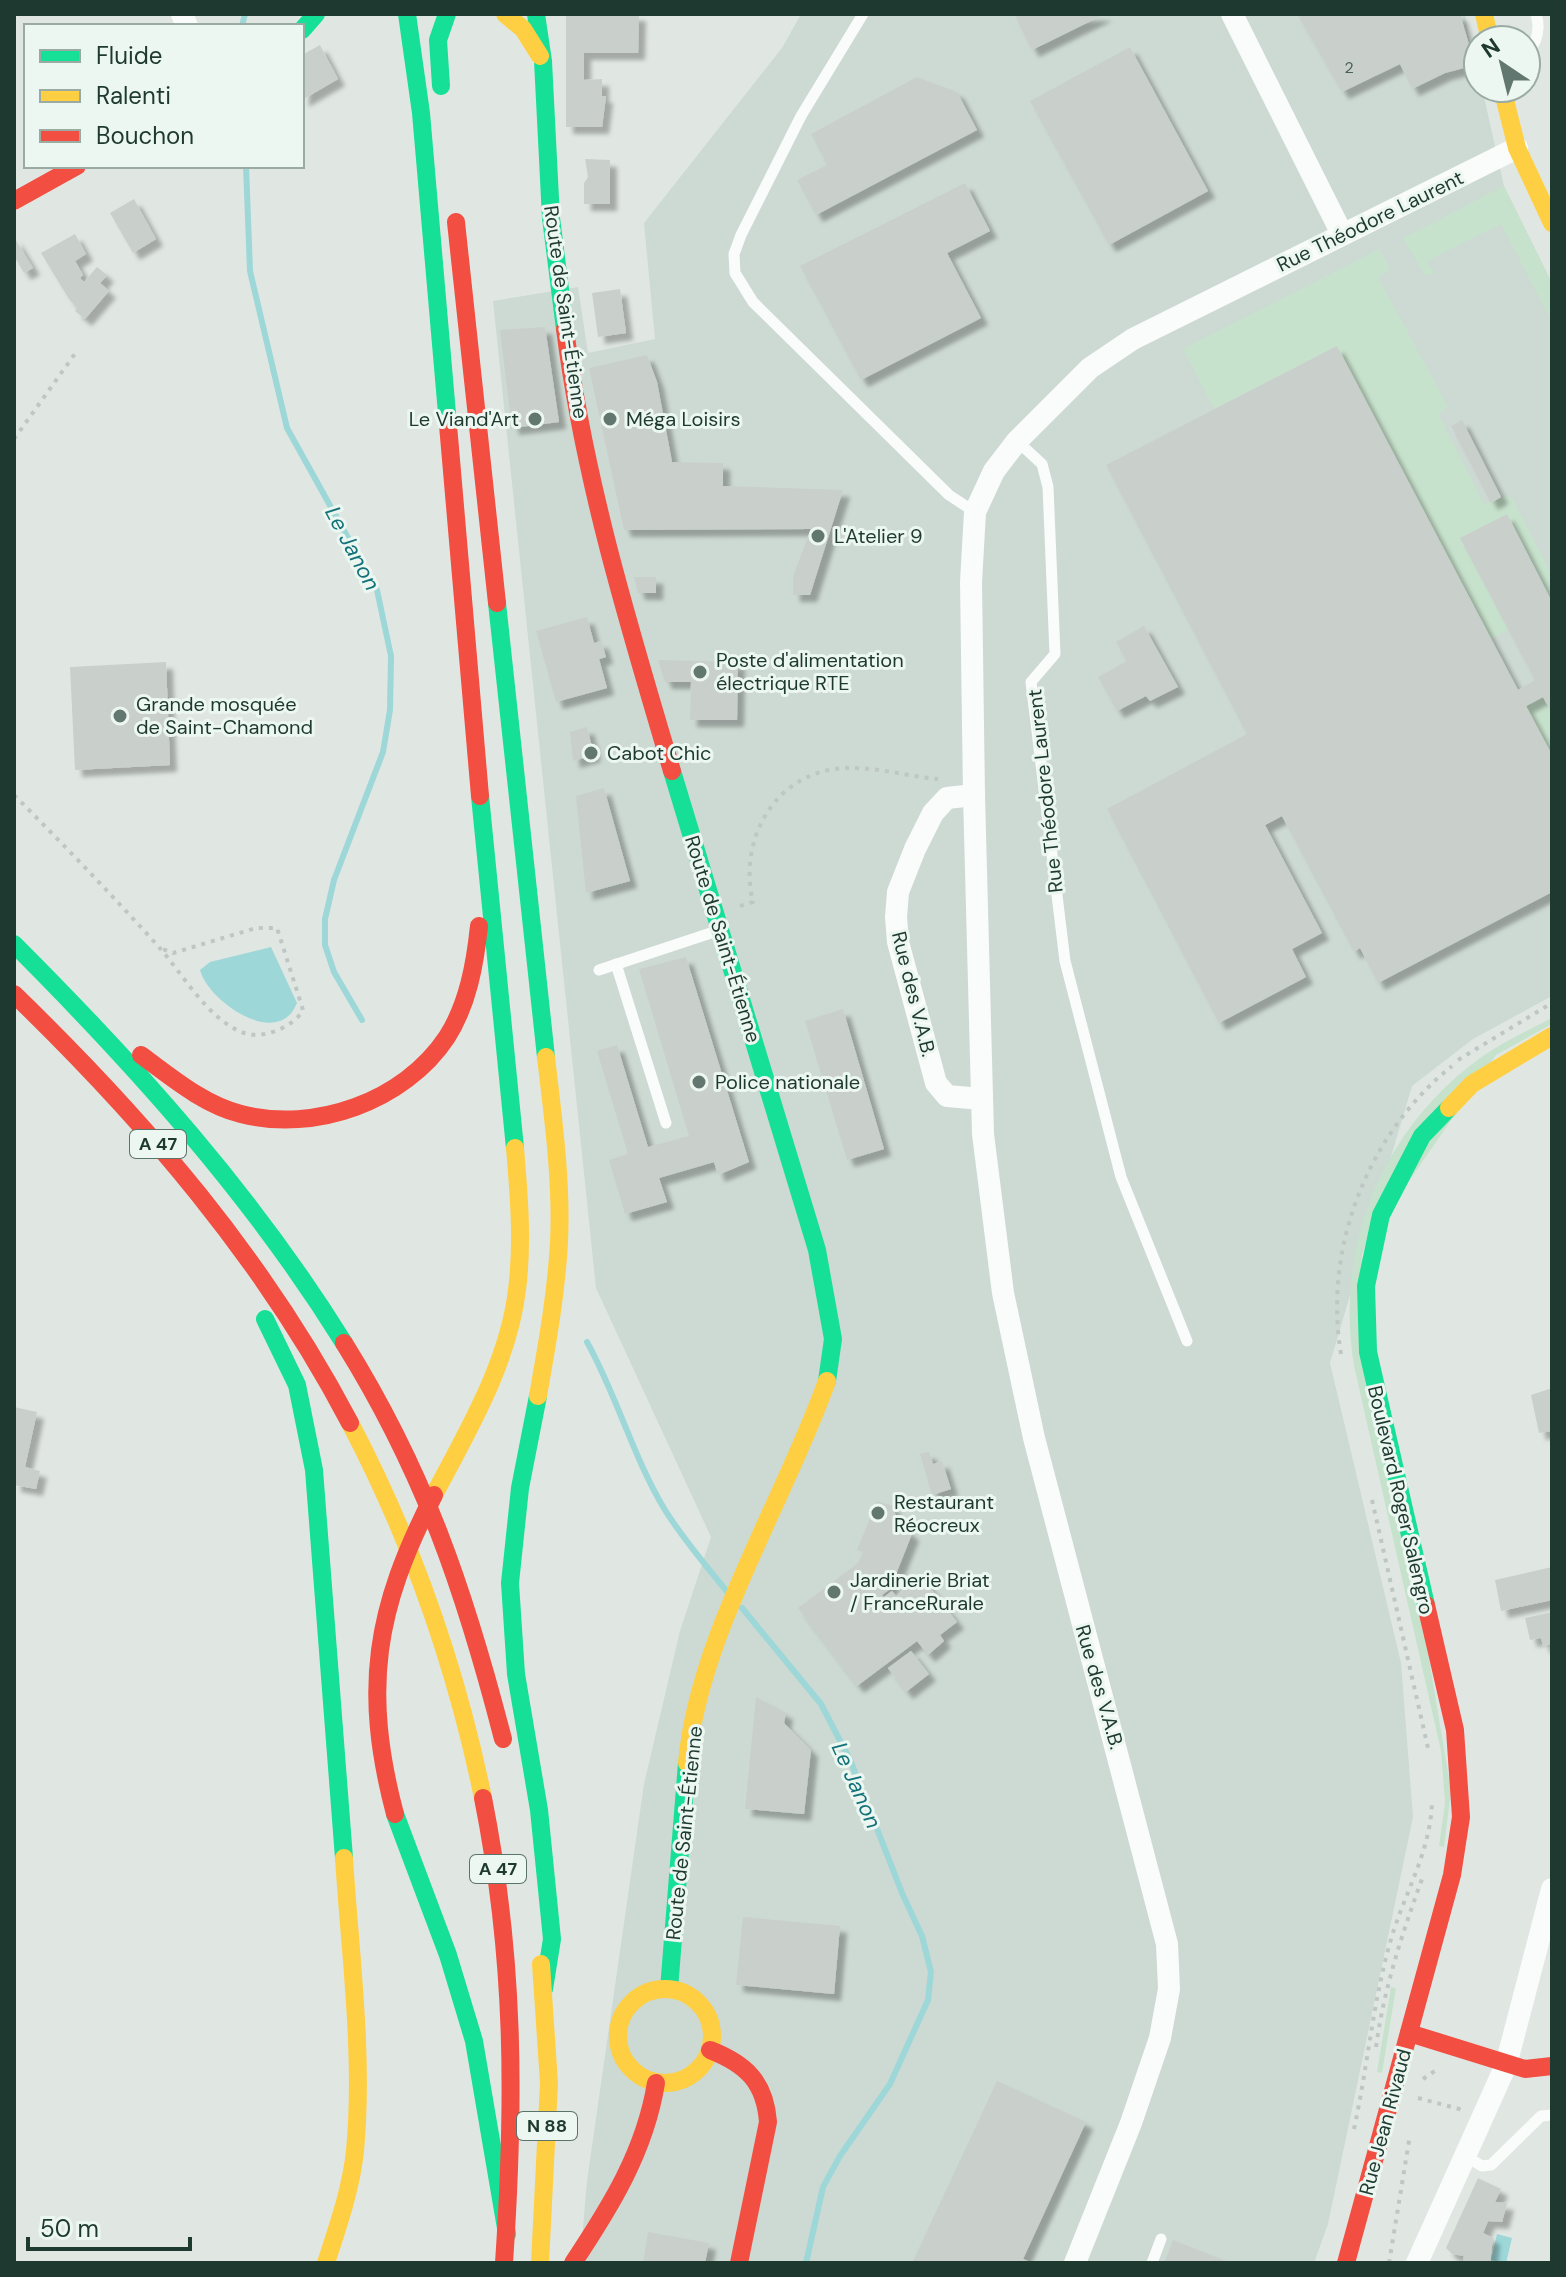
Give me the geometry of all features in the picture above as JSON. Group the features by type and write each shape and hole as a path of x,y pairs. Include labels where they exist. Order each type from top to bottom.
{"main road":[{"path":"407,14 465,599 485,854 500,971 520,1233 517,1294 494,1379 417,1528 390,1595 378,1639 372,1703 384,1777 473,2038 485,2095 495,2185 507,2234 504,2263"},
{"path":"444,111 437,49 447,14"},
{"path":"505,14 523,29 543,61"},
{"name":"Route de Saint-Étienne","path":"536,14 543,61 551,218 570,368 583,435 620,597 817,1250 829,1301 833,1339 829,1376 812,1424 721,1625 708,1661 688,1755 669,1989"},
{"path":"1506,104 1517,148 1552,223"},
{"path":"14,201 73,168"},
{"name":"N 88","path":"454,205 557,1155 559,1240 551,1326 520,1488 510,1583 516,1674 539,1810 552,1939 544,1989 549,2083 540,2263"},
{"path":"89,1017 168,1075 238,1114 297,1122 346,1113 403,1083 447,1037 475,972 485,854"},
{"name":"A 47","path":"14,944 89,1017 199,1141 266,1224 339,1334 391,1426 445,1542 477,1639 509,1761"},
{"name":"A 47","path":"14,994 142,1125 244,1251 311,1350 398,1518 446,1643 470,1722 497,1862 507,1945 515,2090 507,2234"},
{"name":"Boulevard Roger Salengro","path":"1409,2033 1458,1845 1460,1775 1455,1730 1368,1352 1366,1286 1371,1251 1391,1191 1422,1136 1472,1084 1552,1036"},
{"path":"244,1251 249,1287 297,1385 314,1470 337,1739 358,2075 353,2164 346,2201 326,2263"},
{"name":"A 47","path":"522,1837 544,1989"},
{"path":"653,1990 682,1992 704,2009 710,2022 710,2050 704,2062 683,2080 656,2083 629,2067 620,2054 617,2038 626,2008 653,1990"},
{"name":"Rue Jean Rivaud","path":"1346,2263 1409,2033 1506,2065 1525,2069 1552,2066"},
{"path":"710,2050 747,2069 764,2089 768,2104 768,2122 739,2263"},
{"path":"573,2263 622,2183 651,2113 656,2083"}],"street":[{"path":"1234,14 1342,234"},
{"name":"Rue Théodore Laurent","path":"1017,441 1090,368 1133,339 1517,148"},
{"name":"Rue des V.A.B.","path":"1017,441 994,471 975,512 971,582 982,1099 990,1209 1003,1293 1028,1409 1167,1944 1169,1989 1160,2038 1131,2123 1075,2263"},
{"name":"Rue des V.A.B.","path":"974,795 947,798 933,813 898,892 896,917 898,942 936,1083 947,1096 982,1099"},
{"path":"1417,2263 1506,2065 1552,1889"}],"lane":[{"path":"863,14 801,116 760,194 734,254 735,273 753,302 949,495 975,512"},
{"name":"Rue Théodore Laurent","path":"1017,441 1042,464 1048,487 1055,654 1031,682 1065,961 1121,1177 1187,1341"},
{"path":"599,970 721,930"},
{"path":"616,964 666,1123"},
{"path":"1465,2156 1482,2166 1491,2165 1541,2116 1552,2115"},
{"path":"1152,2263 1161,2239"}],"path":[{"path":"14,439 77,351"},
{"path":"730,909 753,902 748,863 765,814 784,792 805,777 830,770 860,769 947,777"},
{"path":"14,795 160,948 216,1013 244,1033 273,1032 299,1017 303,1010 277,928 256,928 173,953 160,948"},
{"path":"1341,1357 1337,1318 1340,1263 1356,1201 1383,1144 1436,1079 1473,1049 1552,1003"},
{"path":"1367,1194 1401,1132 1428,1098 1481,1052 1552,1012"},
{"path":"1357,1225 1360,1215"},
{"path":"1348,1272 1351,1249"},
{"path":"1345,1307 1346,1284"},
{"path":"1345,1318 1349,1361"},
{"path":"1370,1488 1430,1758"},
{"path":"1351,2142 1382,1974 1392,1935 1425,1850 1432,1795"},
{"path":"1440,1797 1440,1806"},
{"path":"1374,2062 1381,2009 1399,1939 1427,1866"},
{"path":"1410,2087 1466,2052"},
{"path":"1408,2095 1466,2111"},
{"path":"1359,2139 1363,2125"},
{"path":"1389,2263 1410,2131"}],"shaded area":[{"path":"801,14 1465,14 1467,24 1462,24 1462,104 1486,104 1504,186 1552,283 1552,996 1473,1039 1412,1086 1330,1363 1401,1663 1413,1817 1328,2224 1314,2263 580,2263 587,2181 644,1784 680,1631 711,1537 596,1288 493,301 578,287 588,353 655,339 644,223 782,48"}],"green space":[{"path":"1504,186 1552,283 1552,322 1501,224 1427,261 1434,274 1425,275 1403,238"},
{"path":"1379,249 1390,269 1378,277 1448,407 1438,414 1484,504 1506,496 1512,498 1552,576 1552,602 1507,515 1460,538 1508,630 1491,639 1337,346 1214,409 1183,349"},
{"path":"1543,697 1552,713 1552,755 1526,706"},
{"path":"1552,1018 1552,1024 1496,1055 1361,1251 1451,1791 1444,1847 1439,1846 1445,1803 1441,1751 1354,1366 1350,1321 1352,1277 1360,1234 1374,1193 1393,1153 1418,1117 1448,1085 1483,1056"},
{"path":"1391,1987 1396,1988 1382,2073 1377,2072"}],"water":[{"path":"271,947 297,1003 288,1017 275,1022 260,1022 244,1016 215,995 200,970 210,962"},
{"path":"1497,2234 1512,2238 1506,2263 1491,2260"}],"building":[{"path":"566,14 639,14 638,53 584,53 584,80 602,79 602,96 606,96 602,127 566,127"},
{"path":"1014,14 1105,14 1032,50"},
{"path":"1297,14 1460,14 1463,24 1462,68 1412,89 1400,64 1342,92"},
{"path":"320,45 338,79 304,99 304,54"},
{"path":"1130,47 1208,191 1109,245 1030,101"},
{"path":"917,77 957,92 977,130 816,215 797,180 827,165 811,134"},
{"path":"585,159 610,160 610,204 584,204 584,183 588,177"},
{"path":"965,183 990,231 947,253 981,318 861,380 800,266"},
{"path":"134,199 156,239 133,253 110,213"},
{"path":"75,234 86,254 75,261 83,275 80,278 84,282 97,267 107,275 100,283 109,291 85,319 75,311 77,308 41,253"},
{"path":"14,237 33,268 24,273 14,256"},
{"path":"620,289 626,333 598,337 592,293"},
{"path":"545,327 559,422 512,428 500,330"},
{"path":"1337,346 1518,690 1535,680 1460,538 1507,514 1552,602 1552,713 1543,697 1526,706 1552,755 1552,892 1378,983 1360,948 1354,952 1282,816 1265,825 1322,933 1292,949 1306,977 1219,1023 1107,809 1247,734 1106,465"},
{"path":"647,355 657,382 672,462 723,463 723,486 843,490 810,595 793,595 793,576 811,529 624,530 589,368"},
{"path":"1462,420 1501,497 1491,503 1451,426"},
{"path":"634,577 656,577 656,593 638,593"},
{"path":"587,617 594,643 601,641 606,657 599,659 607,688 556,702 536,631"},
{"path":"1144,626 1178,687 1150,701 1146,696 1117,711 1098,677 1127,661 1116,642"},
{"name":"Poste d'alimentation électrique RTE","path":"658,660 738,662 737,720 690,720 691,682 665,682"},
{"name":"Grande mosquée de Saint-Chamond","path":"166,662 170,765 75,770 70,667"},
{"path":"587,727 594,755 573,761 570,732"},
{"path":"604,788 630,881 586,893 576,796"},
{"name":"Police nationale","path":"686,957 749,1162 718,1175 714,1162 659,1178 667,1202 625,1214 609,1160 628,1154 597,1051 617,1045 648,1147 689,1136 639,969"},
{"path":"843,1009 884,1149 847,1160 805,1021"},
{"path":"1552,1388 1552,1431 1539,1433 1531,1395"},
{"path":"14,1407 37,1412 25,1467 40,1471 36,1489 14,1485"},
{"path":"929,1452 933,1464 942,1461 951,1489 932,1495 920,1454"},
{"path":"877,1501 893,1506 897,1521 912,1534 890,1589 882,1595 884,1597 892,1591 896,1596 922,1577 957,1622 940,1635 944,1641 928,1655 917,1641 857,1686 798,1608 858,1563 863,1552 857,1550"},
{"path":"1552,1567 1552,1600 1501,1611 1495,1580"},
{"path":"1552,1612 1552,1644 1543,1646 1541,1638 1530,1640 1525,1618"},
{"path":"911,1651 929,1674 906,1692 888,1668"},
{"path":"756,1697 786,1713 784,1723 811,1750 804,1814 745,1809"},
{"path":"743,1917 840,1926 834,1994 736,1985"},
{"path":"997,2081 1086,2122 1023,2259 1032,2263 912,2263"},
{"path":"1478,2178 1501,2189 1495,2202 1507,2203 1502,2222 1488,2221 1483,2233 1493,2238 1490,2263 1463,2260 1464,2256 1452,2254 1446,2248"},
{"path":"648,2232 709,2243 705,2263 643,2263"},
{"path":"1173,2240 1231,2263 1164,2263"}],"waterway":[{"name":"Le Janon","path":"242,24 245,14"},
{"name":"Le Janon","path":"246,168 250,271 287,428 377,590 391,656 390,710 383,752 334,880 325,919 325,945 334,972 362,1020"},
{"name":"Le Janon","path":"587,1342 665,1510 729,1594"},
{"name":"Le Janon","path":"742,1608 821,1704 851,1762 922,1936 931,1972 928,2000 890,2084 840,2156 823,2187 806,2263"}],"traffic: fast":[{"path":"304,28 316,14"},
{"path":"407,14 421,113 448,425"},
{"path":"441,86 438,40 447,14"},
{"path":"536,14 543,61 551,218 565,329"},
{"path":"497,603 546,1057"},
{"path":"672,771 817,1250 833,1339 827,1381"},
{"path":"480,796 515,1148"},
{"path":"14,944 105,1037 191,1134 271,1236 344,1343"},
{"path":"1426,1605 1368,1352 1366,1286 1381,1215 1422,1136 1449,1108"},
{"path":"265,1319 297,1385 314,1470 344,1858"},
{"path":"538,1396 520,1488 510,1583 516,1674 539,1810 552,1939 544,1989"},
{"path":"669,1989 687,1763"},
{"path":"395,1814 448,1955 474,2041 507,2234"}],"traffic: slow":[{"path":"505,14 523,29 540,56"},
{"path":"1484,14 1486,24"},
{"path":"1506,104 1517,148 1552,223"},
{"path":"1449,1108 1472,1084 1552,1036"},
{"path":"538,1396 558,1262 560,1220 546,1057"},
{"path":"434,1495 485,1396 512,1317 520,1255 515,1148"},
{"path":"687,1763 694,1715 707,1667 745,1570 827,1381"},
{"path":"350,1423 393,1513 430,1606 460,1701 483,1798"},
{"path":"326,2263 350,2179 357,2114 357,2041 344,1858"},
{"path":"540,2263 549,2083 541,1964"},
{"path":"665,1989 683,1992 698,2003 709,2018 712,2036 709,2054 698,2069 683,2080 665,2083 647,2080 632,2069 621,2054 618,2036 621,2018 632,2003 647,1992 665,1989"}],"traffic: jam":[{"path":"14,201 73,168"},
{"path":"456,222 497,603"},
{"path":"565,329 596,497 624,607 672,771"},
{"path":"448,425 480,796"},
{"path":"141,1055 201,1097 241,1114 269,1119 298,1119 355,1107 407,1079 429,1060 447,1037 469,983 479,926"},
{"path":"14,994 110,1092 199,1195 280,1305 350,1423"},
{"path":"344,1343 398,1439 440,1535 474,1633 503,1739"},
{"path":"395,1814 379,1727 377,1688 380,1650 398,1575 434,1495"},
{"path":"1346,2263 1452,1875 1461,1817 1455,1730 1426,1605"},
{"path":"483,1798 501,1916 510,2030 510,2145 504,2263"},
{"path":"1409,2033 1525,2069 1552,2066"},
{"path":"710,2050 723,2055 751,2076 763,2096 768,2122 739,2263"},
{"path":"573,2263 625,2177 644,2132 656,2083"}],"place":[{"name":"Le Viand'Art","path":"535,419"},
{"name":"Méga Loisirs","path":"610,419"},
{"name":"L'Atelier 9","path":"818,536"},
{"name":"Poste d'alimentation électrique RTE","path":"700,672"},
{"name":"Grande mosquée de Saint-Chamond","path":"120,716"},
{"name":"Cabot Chic","path":"591,753"},
{"name":"Police nationale","path":"699,1082"},
{"name":"Restaurant Réocreux","path":"878,1513"},
{"name":"Jardinerie Briat / FranceRurale","path":"834,1592"}]}
